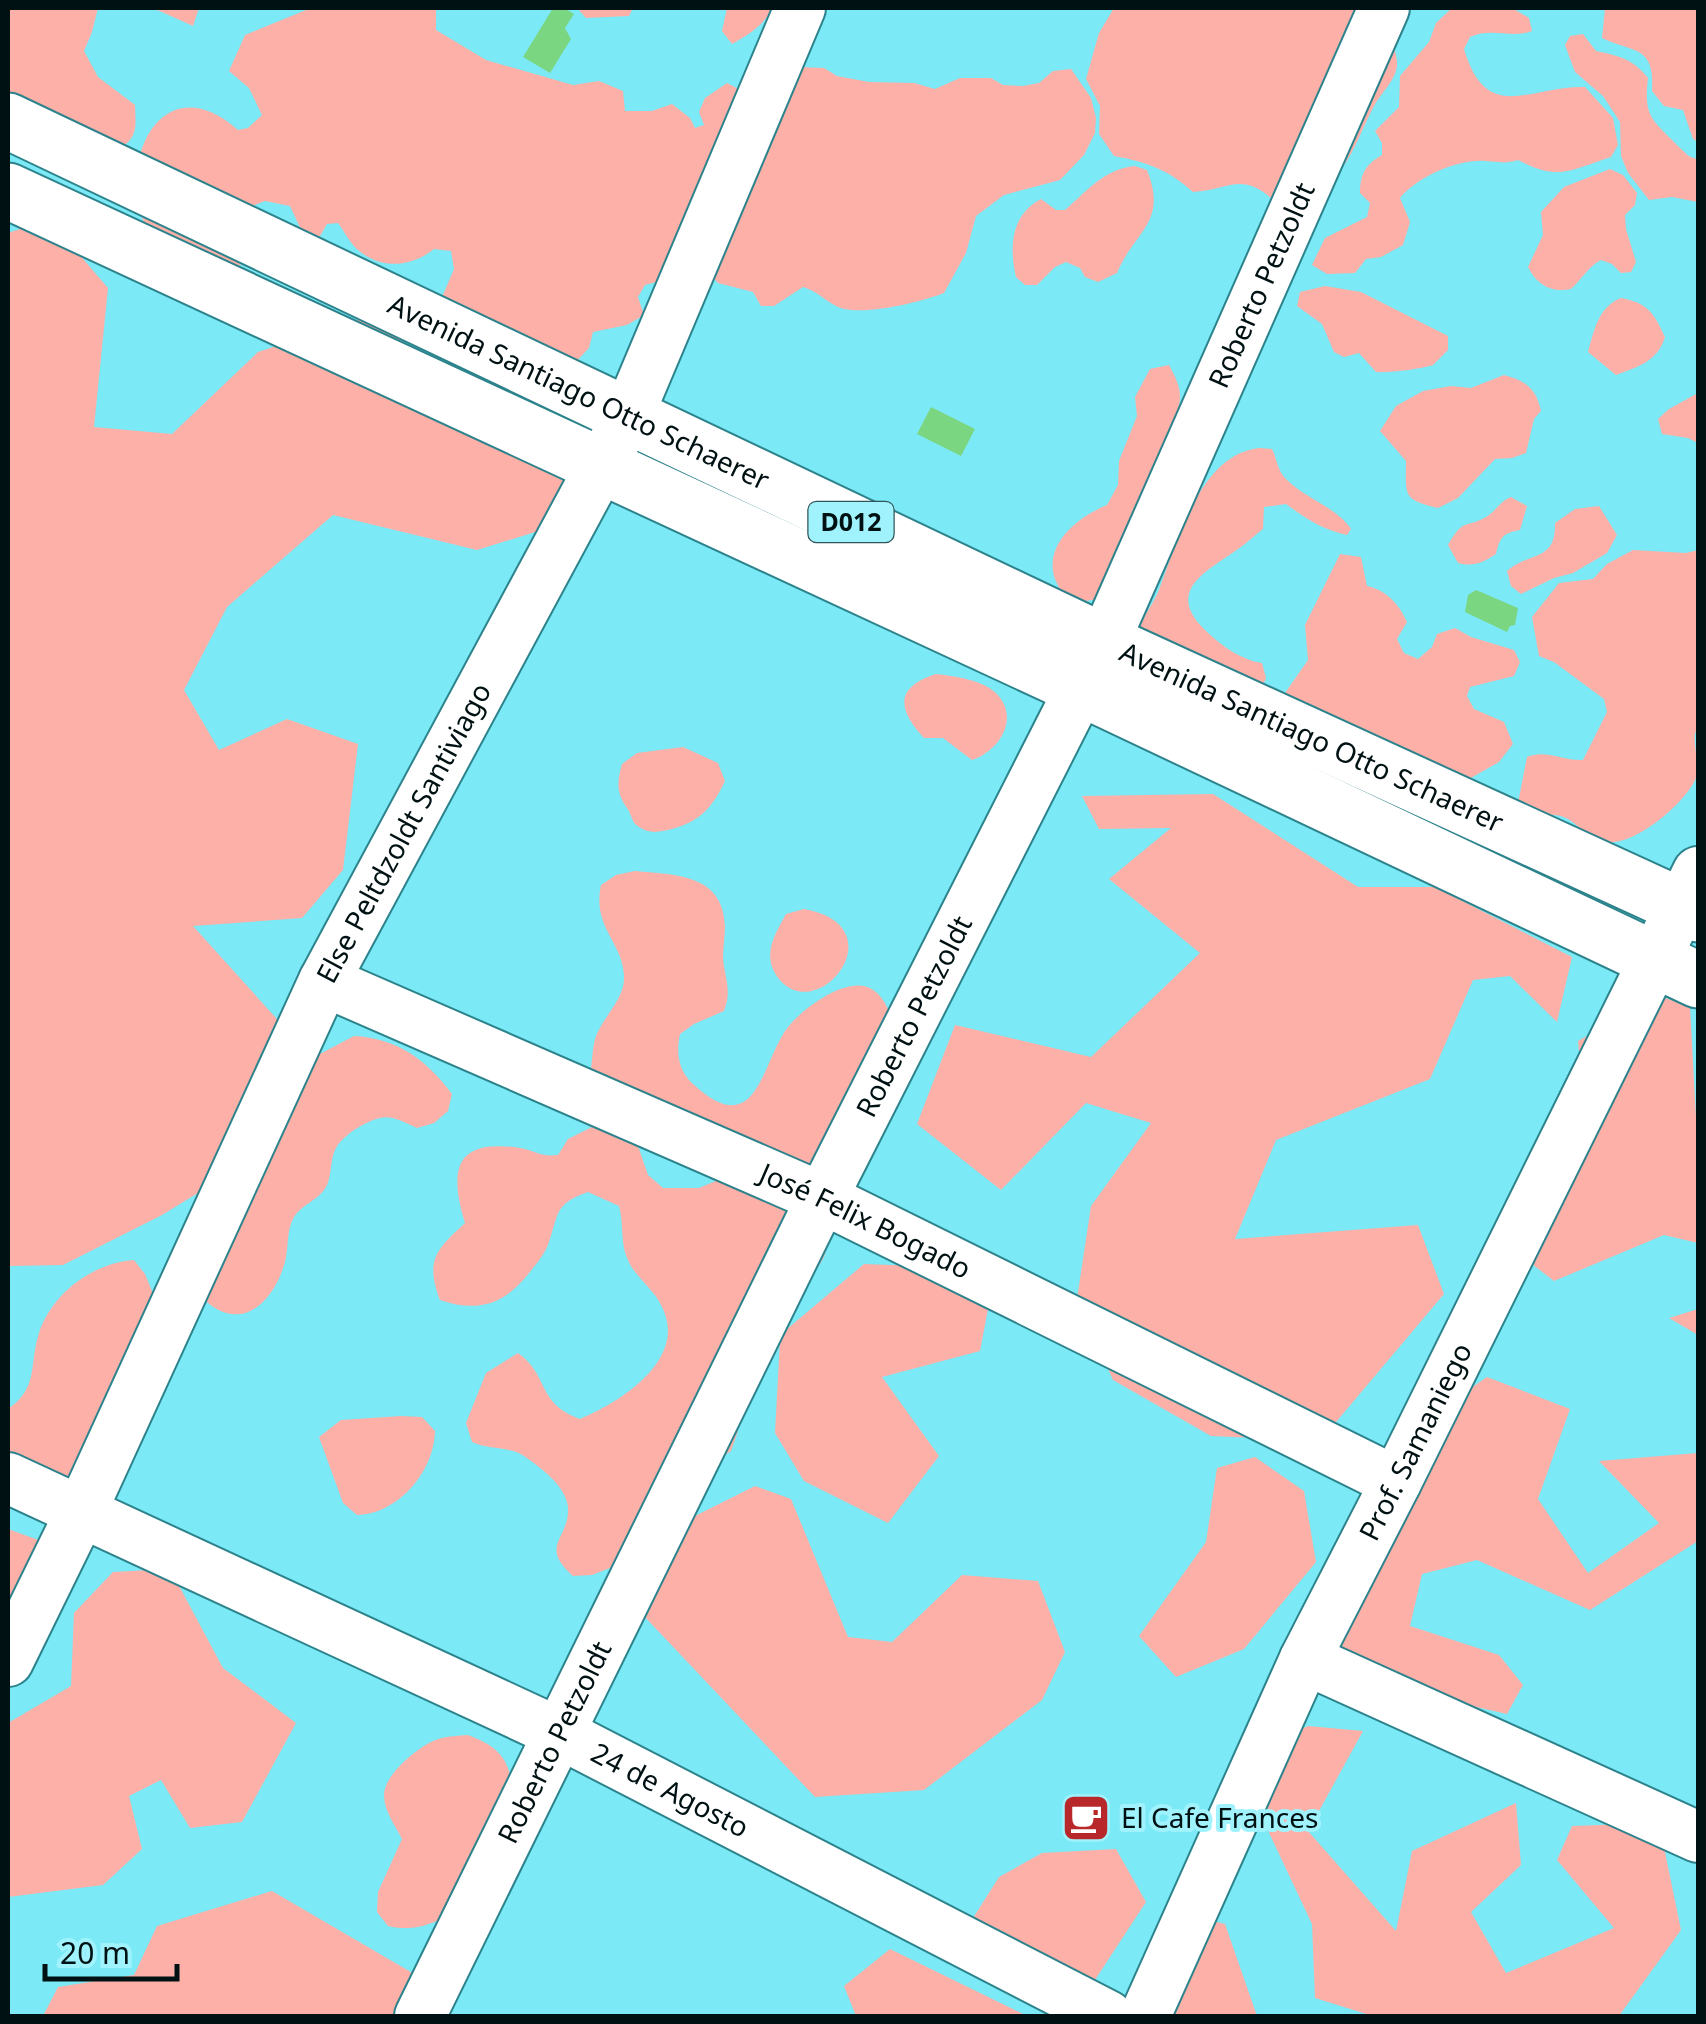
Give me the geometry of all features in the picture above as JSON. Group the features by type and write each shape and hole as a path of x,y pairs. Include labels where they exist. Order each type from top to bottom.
{"main road":[{"name":"Avenida Santiago Otto Schaerer","path":"8,121 628,416 1092,665 1677,970"},
{"name":"Avenida Santiago Otto Schaerer","path":"8,190 601,464 1092,665 1693,897"}],"street":[{"name":"Else Peltdzoldt Santiviago","path":"8,1661 81,1512 324,982 628,416 800,8"},
{"name":"Roberto Petzoldt","path":"420,2016 822,1198 1092,665 1384,8"},
{"name":"Prof. Samaniego","path":"1145,2016 1305,1659 1396,1482 1677,970 1693,897"},
{"name":"José Felix Bogado","path":"324,982 822,1198 1396,1482"},
{"name":"24 de Agosto","path":"8,1478 559,1734 1108,2016"},
{"path":"1305,1659 1698,1837"}],"shaded area":[{"path":"11,8 98,8 84,51 98,77 135,105 134,132 128,142 116,151 8,140"},
{"path":"153,8 199,8 193,26"},
{"path":"311,8 431,8 436,10 436,30 486,60 573,85 599,81 623,91 625,111 652,111 672,104 690,118 695,128 704,125 699,112 705,98 727,83 742,91 660,281 645,285 638,297 644,315 627,325 593,332 589,348 573,365 440,302 454,269 451,251 434,249 416,260 396,264 376,261 355,247 338,223 327,224 320,236 304,236 290,206 265,201 244,209 249,261 229,270 205,265 193,245 148,231 139,204 137,177 141,151 151,130 167,114 187,108 211,112 238,130 248,128 262,115 249,88 229,71 245,35"},
{"path":"553,8 564,8 574,14 565,28 571,39 550,73 523,57"},
{"path":"577,8 633,8 629,16 586,18"},
{"path":"727,8 771,8 760,24 732,44 722,31"},
{"path":"1114,8 1376,8 1395,50 1396,71 1350,155 1325,185 1308,194 1273,200 1244,184 1193,192 1157,168 1114,156 1099,134 1100,106 1086,79 1099,33"},
{"path":"1452,8 1512,8 1529,18 1532,31 1470,37 1464,49 1474,73 1485,87 1512,96 1585,87 1613,118 1618,145 1611,157 1564,172 1544,170 1518,160 1475,161 1439,170 1400,198 1410,222 1403,245 1381,257 1366,259 1355,273 1327,274 1312,265 1325,238 1367,217 1370,203 1360,193 1361,180 1368,166 1382,155 1382,143 1375,131 1399,107 1400,76 1429,42 1436,23"},
{"path":"1605,8 1698,8 1698,142 1693,139 1683,110 1664,106 1652,91 1646,58 1602,38"},
{"path":"1583,34 1596,51 1625,59 1648,78 1647,102 1652,117 1686,153 1698,159 1698,202 1672,197 1649,200 1628,173 1621,156 1620,122 1603,96 1575,72 1565,45 1570,36"},
{"path":"800,67 824,68 837,76 869,82 914,83 935,89 960,78 991,78 1003,85 1023,86 1039,83 1053,71 1071,69 1091,98 1095,133 1084,155 1060,180 1004,195 976,216 966,253 944,293 906,304 859,310 836,306 803,287 774,306 761,306 753,292 718,283 705,268"},
{"path":"1135,166 1147,170 1154,202 1147,225 1117,273 1098,282 1066,262 1037,285 1025,285 1016,277 1015,232 1031,206 1041,199 1056,210 1065,210 1105,176"},
{"path":"1610,169 1623,175 1637,193 1635,205 1625,215 1636,262 1631,272 1621,273 1601,260 1571,289 1545,286 1528,267 1543,235 1541,212 1564,187"},
{"path":"49,219 108,288 94,427 172,434 258,352 365,317 543,432 571,479 548,528 477,550 333,515 227,607 184,690 219,750 287,719 358,744 343,870 302,918 193,926 294,1038 232,1172 162,1215 63,1265 8,1266 8,233"},
{"path":"1325,286 1361,292 1448,336 1448,350 1433,365 1382,372 1376,372 1359,353 1344,357 1334,352 1322,324 1297,306 1300,292"},
{"path":"1621,298 1649,310 1665,337 1652,357 1616,375 1588,352 1602,314"},
{"path":"1169,365 1180,392 1174,421 1179,434 1102,598 1069,604 1054,576 1055,552 1076,523 1107,505 1118,485 1119,461 1137,416 1135,397 1150,369"},
{"path":"1504,375 1529,387 1539,403 1541,411 1534,419 1526,453 1495,459 1458,498 1438,508 1412,498 1407,489 1406,461 1380,431 1396,406 1423,391 1451,386 1471,388"},
{"path":"1698,393 1698,443 1662,434 1658,419"},
{"path":"931,407 975,429 961,456 917,434"},
{"path":"1272,449 1286,479 1351,529 1347,535 1330,530 1286,504 1264,507 1263,529 1194,584 1189,605 1194,618 1225,647 1262,663 1266,678 1260,692 1139,629 1158,592 1184,523 1207,482 1240,453"},
{"path":"1511,497 1527,506 1520,530 1503,537 1496,554 1486,560 1458,563 1448,545 1458,530 1486,517"},
{"path":"1599,506 1617,535 1607,553 1573,573 1521,594 1511,586 1507,571 1546,550 1555,523 1575,509"},
{"path":"1633,550 1698,550 1698,768 1681,800 1656,823 1627,839 1602,841 1564,817 1531,816 1518,803 1527,757 1541,754 1583,760 1607,712 1604,699 1554,662 1539,656 1532,617 1559,583 1593,579 1607,564"},
{"path":"1340,554 1361,557 1367,586 1386,594 1400,609 1407,622 1397,639 1404,653 1418,659 1432,647 1437,634 1455,628 1514,650 1520,662 1514,676 1470,687 1467,696 1474,709 1504,722 1513,744 1499,762 1455,787 1291,710 1285,693 1308,660 1305,625"},
{"path":"1476,590 1518,608 1515,625 1507,632 1465,612 1468,595"},
{"path":"936,674 983,685 1003,703 1007,713 1004,732 982,756 972,760 943,738 924,738 909,718 904,700 907,692"},
{"path":"683,747 718,763 725,781 709,807 696,819 668,830 643,829 634,823 619,792 622,764 637,753"},
{"path":"1213,794 1358,887 1435,887 1572,957 1557,1022 1510,976 1473,980 1430,1079 1276,1140 1235,1239 1418,1225 1444,1294 1320,1441 1211,1436 1113,1380 1077,1299 1091,1206 1151,1123 1086,1103 1001,1190 917,1124 955,1025 1091,1057 1200,953 1109,879 1171,828 1099,829 1082,796"},
{"path":"635,871 694,880 716,896 722,909 728,991 724,1011 680,1034 678,1048 684,1073 714,1100 730,1105 743,1103 753,1094 785,1031 820,999 843,988 864,986 883,1000 890,1013 855,1177 776,1160 590,1078 595,1039 624,984 622,963 601,912 601,885 616,875"},
{"path":"804,909 832,919 846,934 848,951 842,968 813,991 795,990 779,979 770,954 786,914"},
{"path":"1660,996 1690,1007 1698,1116 1698,1243 1664,1235 1554,1281 1493,1234 1583,1095 1578,1041"},
{"path":"354,1036 384,1041 421,1061 452,1094 448,1111 434,1123 417,1128 380,1118 344,1138 334,1152 324,1190 291,1222 285,1262 271,1292 250,1311 225,1313 198,1293 318,1055"},
{"path":"602,1122 636,1140 648,1175 663,1188 699,1188 735,1173 827,1227 824,1256 797,1296 780,1335 864,1264 943,1267 989,1304 980,1351 882,1377 939,1456 888,1523 804,1481 775,1433 780,1339 738,1413 738,1431 731,1451 700,1471 656,1532 610,1568 592,1575 573,1576 558,1557 568,1507 557,1485 518,1453 472,1442 466,1423 486,1373 518,1353 535,1371 556,1405 580,1419 614,1401 647,1376 666,1343 668,1324 661,1305 626,1254 619,1206 588,1192 563,1206 543,1254 507,1295 476,1306 440,1300 434,1265 440,1249 465,1223 458,1173 469,1153 498,1146 558,1155 568,1139"},
{"path":"134,1260 145,1274 159,1308 128,1457 28,1504 8,1506 8,1409 29,1384 45,1319 64,1293 89,1274"},
{"path":"1698,1309 1698,1335 1669,1318"},
{"path":"1487,1377 1570,1409 1538,1499 1588,1573 1659,1523 1599,1461 1698,1453 1698,1541 1590,1610 1477,1560 1422,1574 1410,1626 1499,1655 1523,1685 1507,1714 1340,1676 1319,1625 1368,1547 1371,1457"},
{"path":"422,1417 435,1431 428,1461 399,1499 372,1513 357,1515 343,1503 319,1437 341,1420"},
{"path":"1255,1457 1304,1491 1316,1562 1244,1649 1176,1677 1139,1636 1206,1542 1217,1468"},
{"path":"755,1486 791,1499 848,1637 892,1642 962,1575 1038,1581 1065,1652 1042,1700 924,1790 815,1797 643,1615 679,1524"},
{"path":"8,1529 44,1542 8,1608"},
{"path":"170,1569 223,1668 296,1723 242,1822 190,1828 161,1780 129,1796 142,1849 103,1885 8,1897 8,1723 71,1686 74,1613 113,1572"},
{"path":"1308,1726 1363,1731 1308,1831 1396,1931 1412,1851 1516,1803 1521,1865 1471,1912 1506,1973 1614,1928 1557,1860 1572,1826 1659,1823 1681,1930 1619,2016 1373,2016 1315,1998 1312,1924 1248,1788 1254,1751"},
{"path":"468,1735 487,1744 505,1761 512,1789 472,1878 452,1911 426,1925 388,1926 377,1912 378,1892 402,1839 386,1807 385,1788 401,1765 423,1747 443,1738"},
{"path":"1116,1849 1146,1902 1091,1986 968,1926 999,1877 1042,1853"},
{"path":"272,1891 421,1978 414,2016 43,2016 58,1987 134,1975 157,1926"},
{"path":"1193,1916 1225,1924 1257,2016 1156,2016"},
{"path":"890,1949 1027,2016 856,2016 844,1986"}],"place":[{"name":"El Cafe Frances","path":"1086,1818"}]}
